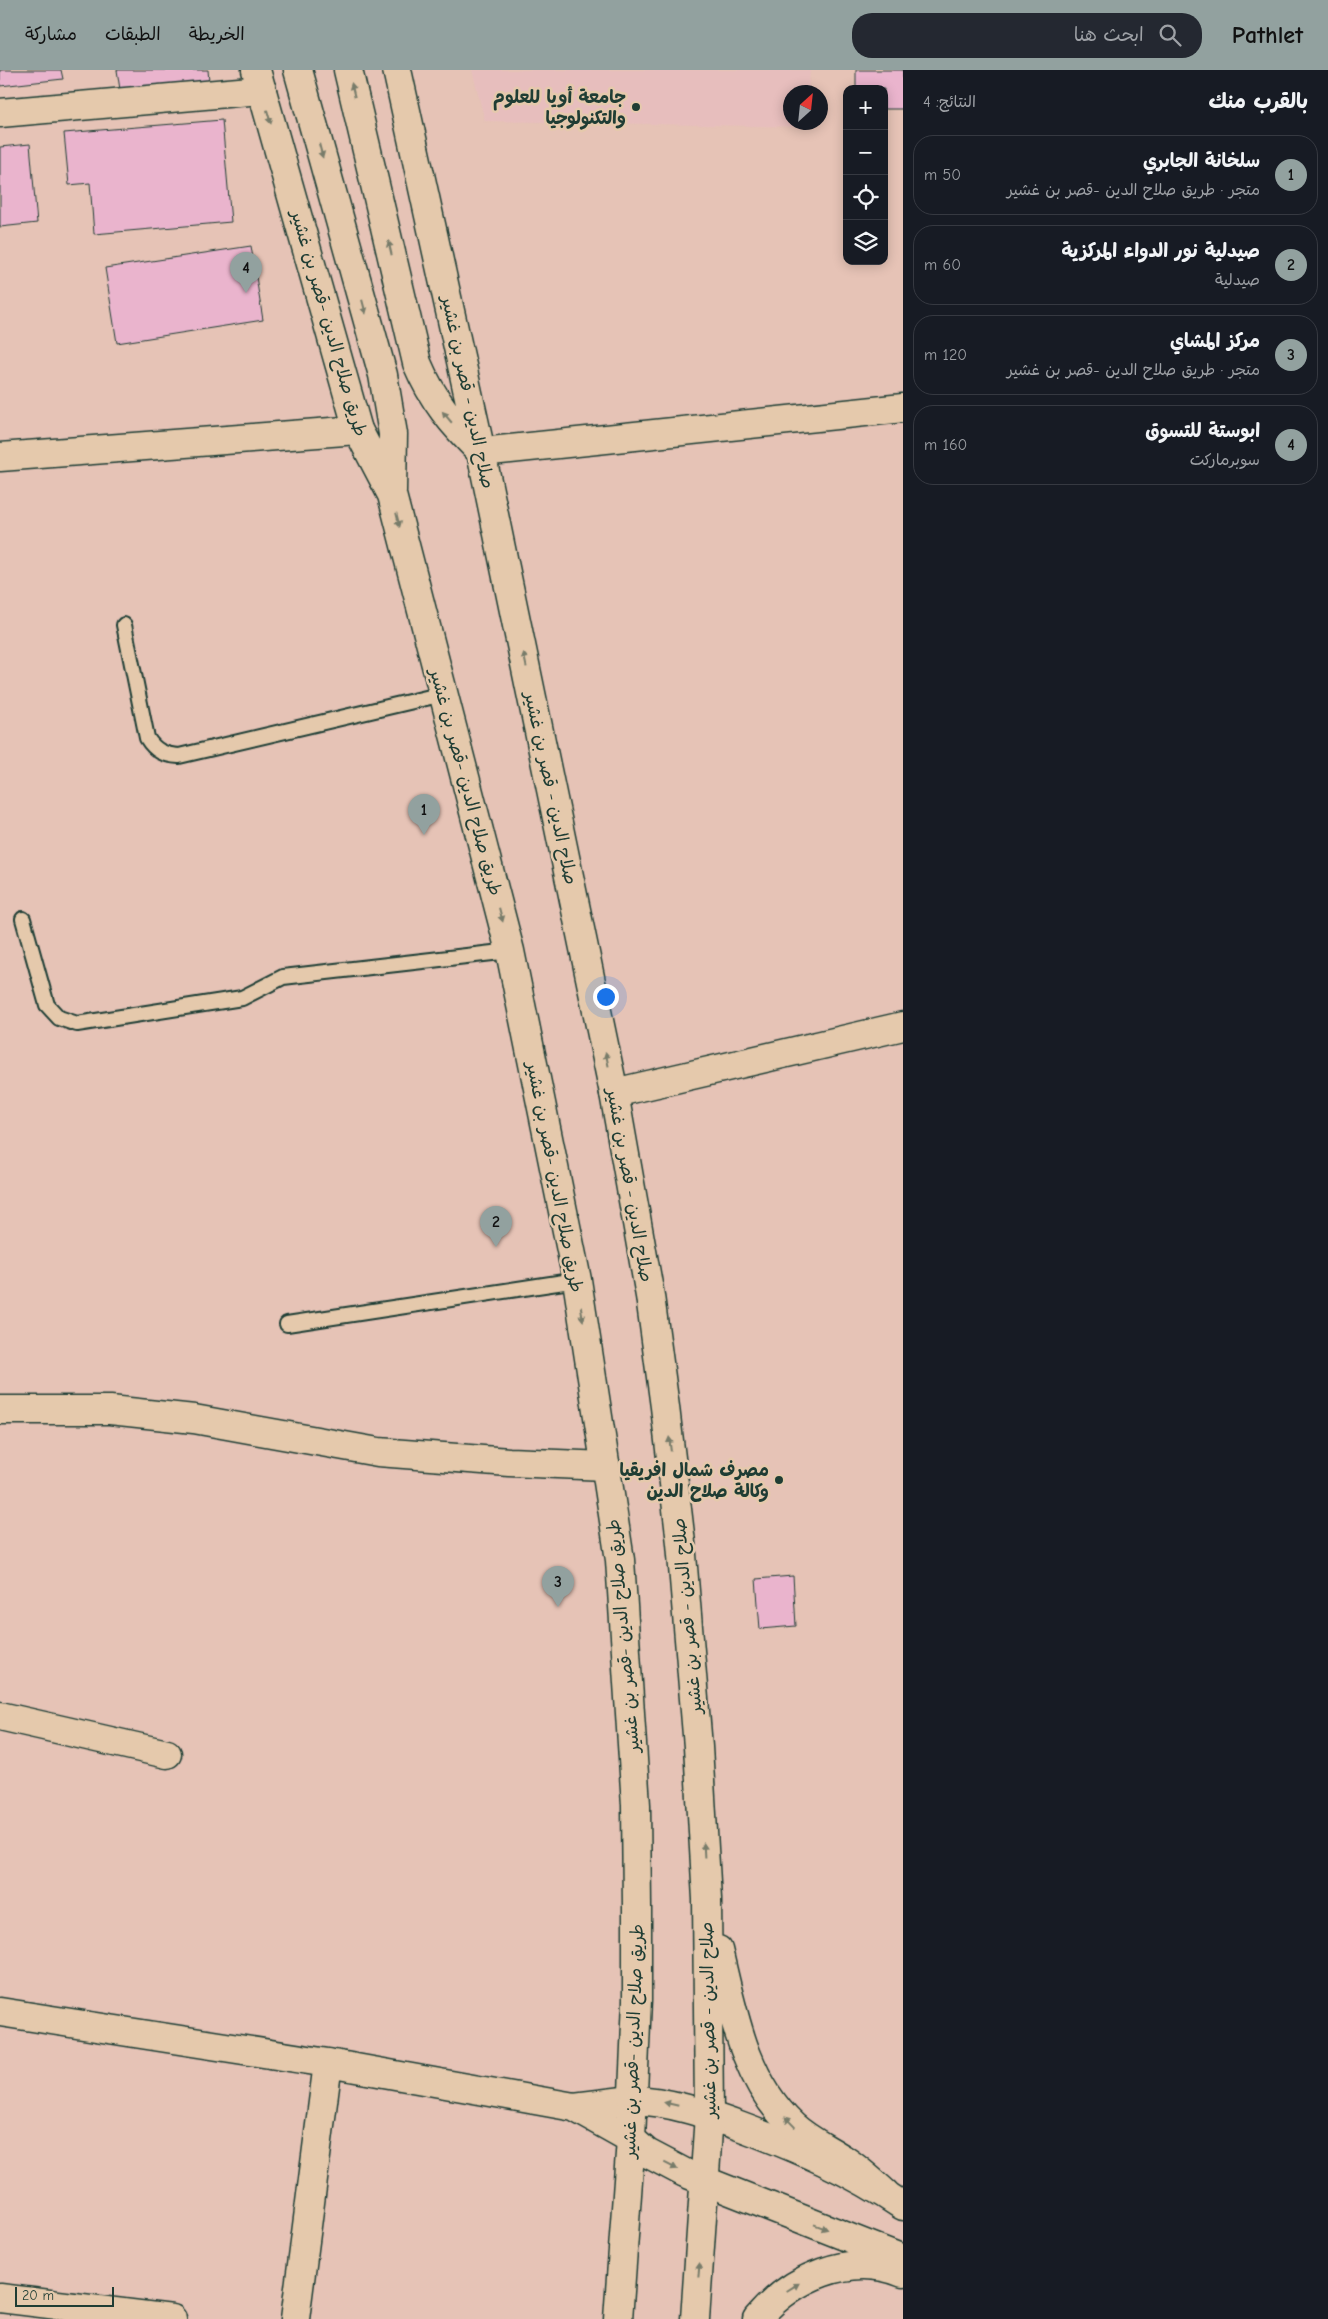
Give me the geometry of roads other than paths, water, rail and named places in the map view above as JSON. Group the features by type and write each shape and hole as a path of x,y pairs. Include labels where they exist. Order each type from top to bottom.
{"main road":[{"path":"298,70 383,375 392,434 392,495"},
{"path":"348,70 417,363 435,401 452,423 481,452 903,408"},
{"name":"صلاح الدين - قصر بن غشير","path":"397,70 481,452 614,1093 650,1296 681,1543 698,1747 707,1899 710,2116 695,2319"},
{"path":"0,113 259,80"},
{"name":"طريق صلاح الدين -قصر بن غشير","path":"259,80 358,430 392,495 510,951 577,1280 620,1560 636,1805 637,2000 631,2139 618,2319"},
{"path":"0,457 358,430"},
{"path":"614,1093 903,1026"},
{"path":"0,1410 110,1410 194,1419 378,1452 509,1462 606,1466"},
{"path":"0,1716 167,1754"},
{"path":"707,1899 731,2004 750,2065 761,2087 793,2126 813,2142 860,2170 894,2199"},
{"path":"0,2012 328,2063 574,2107 632,2100 670,2104 710,2116 801,2150 837,2166 894,2199"},
{"path":"295,2319 328,2063"},
{"path":"574,2107 631,2139 647,2153 665,2163 903,2259"},
{"path":"757,2319 789,2289 809,2278 831,2270 853,2265 875,2266 903,2273"},
{"path":"0,2298 172,2319"}],"lane":[{"path":"124,625 147,738 159,752 169,755 179,756 443,694"},
{"path":"23,919 47,1005 59,1018 77,1024 242,998 283,977 510,951"},
{"path":"287,1324 577,1280"}],"place":[{"name":"جامعة أويا للعلوم والتكنولوجيا","path":"636,107"},
{"name":"ابوستة للتسوق","path":"246,293"},
{"name":"سلخانة الجابري","path":"424,835"},
{"name":"صيدلية نور الدواء المركزية","path":"496,1247"},
{"name":"مصرف شمال افريقيا وكالة صلاح الدين","path":"779,1480"},
{"name":"مركز المشاي","path":"558,1607"}]}
